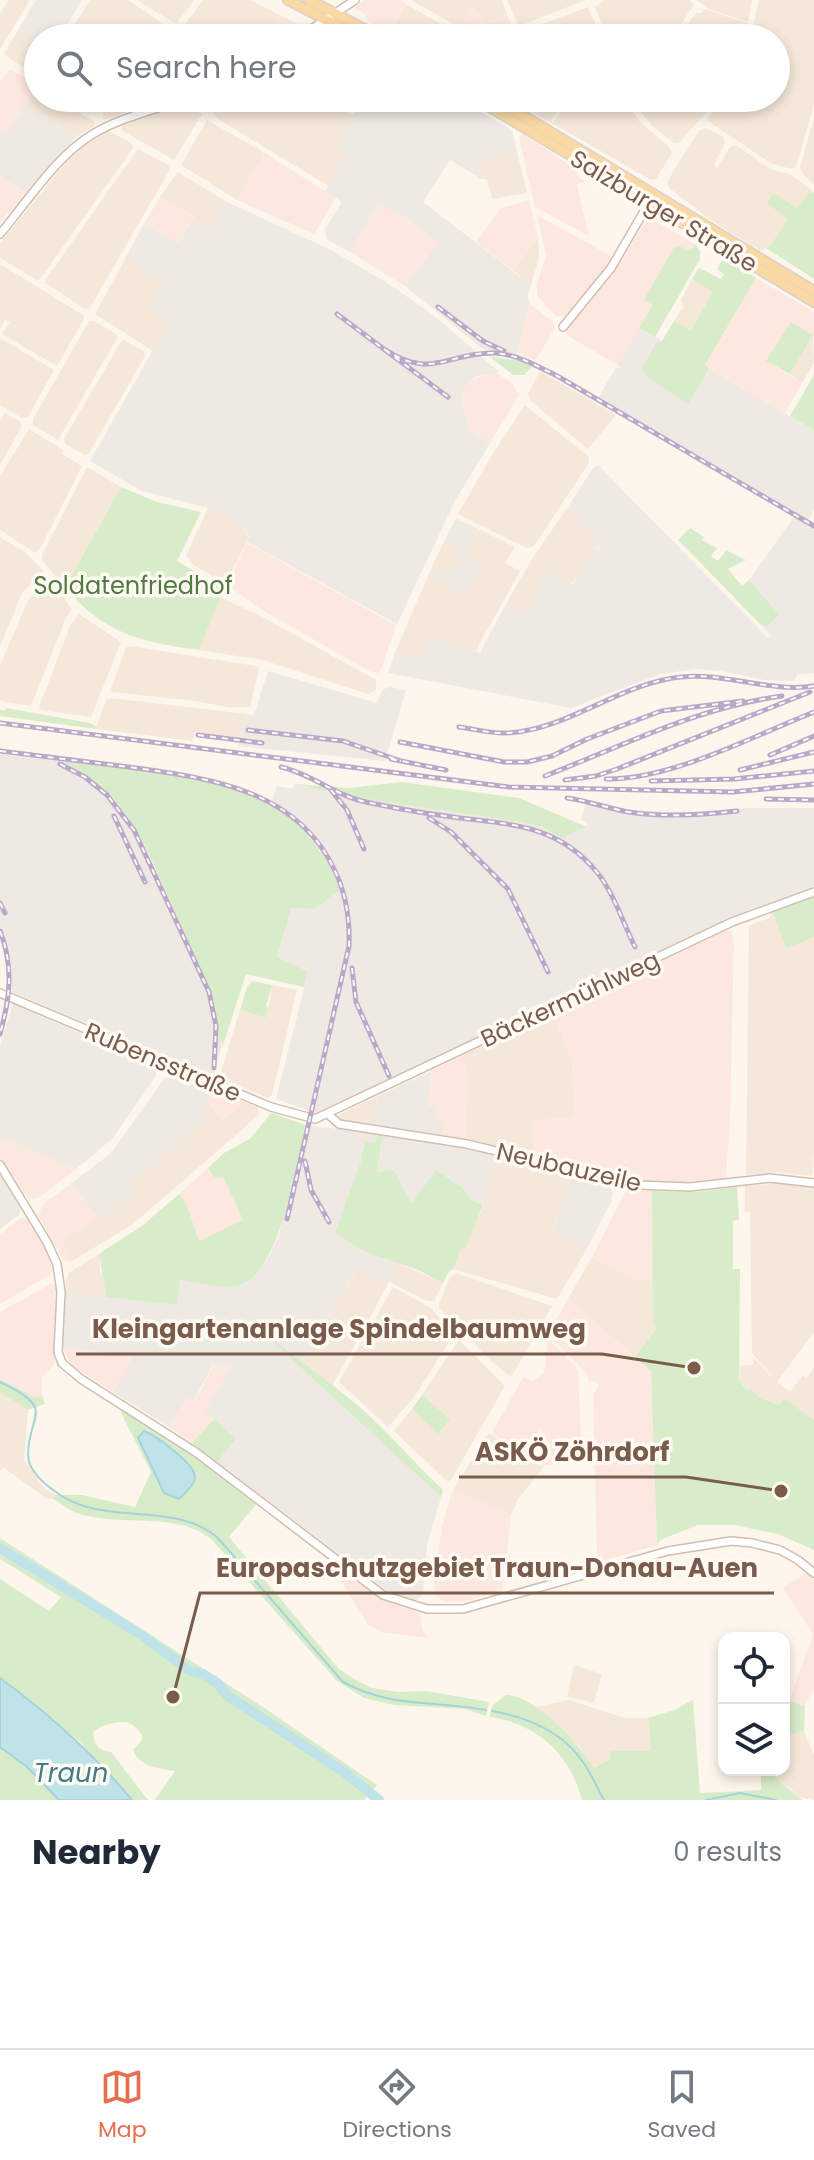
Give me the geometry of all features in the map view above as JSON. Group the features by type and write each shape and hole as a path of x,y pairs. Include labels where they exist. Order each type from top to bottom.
{"main road":[{"path":"288,0 348,24"},
{"path":"309,0 341,24"},
{"path":"506,112 517,117"},
{"path":"511,112 517,117"},
{"name":"Salzburger Straße","path":"517,117 814,291"},
{"name":"Salzburger Straße","path":"652,198 814,302"}],"street":[{"path":"320,24 355,0"},
{"path":"0,234 65,157 87,138 108,126 147,112"},
{"path":"563,327 614,265 652,198"},
{"name":"Bäckermühlweg","path":"328,1114 732,922 814,892"},
{"name":"Rubensstraße","path":"0,993 271,1107 315,1119 328,1114"},
{"name":"Neubauzeile","path":"328,1114 339,1124 467,1144 639,1185 690,1187 770,1178 814,1183"},
{"path":"0,1165 51,1249 60,1277 58,1345 62,1363 81,1379 197,1453 373,1588 394,1600 442,1610 474,1607 668,1551 719,1542 771,1547 798,1560 814,1573"}],"shaded area":[{"path":"9,0 30,0 0,49 0,14"},
{"path":"36,0 82,0 67,24 24,24 24,31 19,28"},
{"path":"90,0 128,0 163,24 75,24"},
{"path":"137,0 194,0 176,24"},
{"path":"203,0 250,0 280,15 276,24 185,24"},
{"path":"365,0 401,0 406,3 394,24 375,24 354,8"},
{"path":"411,0 502,0 507,14 485,23 472,5 462,24 453,24"},
{"path":"507,0 586,0 524,24 518,24"},
{"path":"605,0 689,0 694,5 681,24 602,24 595,7"},
{"path":"697,0 752,0 748,22 708,9"},
{"path":"759,0 814,0 814,104 796,167 792,169 772,164 708,121 713,112 790,112 790,24 753,24"},
{"path":"406,4 441,24 395,24"},
{"path":"472,5 485,23 507,14 511,24 462,24"},
{"path":"588,7 595,24 543,24"},
{"path":"704,9 747,24 688,24 696,13 702,13"},
{"path":"280,15 297,24 276,24"},
{"path":"19,28 24,31 24,68 4,54"},
{"path":"10,69 24,78 24,108 7,134 0,130 0,82"},
{"path":"24,107 24,112 36,112 76,137 27,193 0,176 0,130 7,134"},
{"path":"36,112 79,112 94,122 95,126 76,137"},
{"path":"104,112 127,112 103,120"},
{"path":"161,112 202,114 174,160 121,130 122,126"},
{"path":"212,112 348,112 354,115 336,147 348,154 329,186 216,118"},
{"path":"355,112 480,112 512,130 517,152 496,157 491,154 476,176 450,160 423,202 531,285 527,296 530,304 516,355 484,350 405,286 438,242 409,220 379,204 350,252 326,239 325,229 342,202 325,191 347,155 336,147"},
{"path":"532,112 557,112 551,121 553,123 560,112 633,112 672,153 656,179 651,180"},
{"path":"641,112 707,112 679,143 674,143 652,126"},
{"path":"814,118 814,185 800,167"},
{"path":"207,120 265,153 237,200 181,165"},
{"path":"706,128 723,137 725,142 714,165 717,168 730,147 736,145 770,169 792,175 812,191 770,246 761,251 712,221 669,188 667,182 690,144 700,130"},
{"path":"109,131 131,143 133,148 40,279 0,258 0,243 70,158 87,143"},
{"path":"523,134 573,167 581,180 587,181 577,185 589,236 535,207 519,137"},
{"path":"138,149 170,169 90,308 85,309 44,282"},
{"path":"517,152 527,193 492,199 487,179 476,176 491,154 497,157"},
{"path":"265,153 336,198 314,234 237,200"},
{"path":"178,172 227,202 211,231 192,220 194,216 160,197"},
{"path":"0,176 27,193 0,222"},
{"path":"160,197 194,216 179,243 144,224"},
{"path":"529,200 538,237 513,270 476,242 501,208"},
{"path":"227,202 327,248 386,282 437,318 499,372 474,377 464,388 461,402 470,431 490,443 455,501 397,624 247,542 249,537 241,525 224,512 142,491 90,461 170,320 149,307 163,284 126,257 144,224 179,243 192,220 211,230"},
{"path":"379,204 409,220 438,242 405,286 350,252"},
{"path":"537,215 611,256 599,280 566,317 556,316 537,296 537,284 546,255"},
{"path":"648,218 695,244 691,252 674,247 645,299 653,305 618,365 568,336 566,330 611,277"},
{"path":"538,237 539,258 531,285 513,270"},
{"path":"126,257 163,284 171,320 153,351 95,314"},
{"path":"0,264 83,315 84,319 57,366 2,334 10,322 5,320 0,329"},
{"path":"756,278 814,312 814,336 791,323 767,361 802,383 785,413 705,366"},
{"path":"692,279 714,291 690,331 674,321 683,307 681,300"},
{"path":"530,304 553,322 555,328 535,361 517,352"},
{"path":"89,321 116,334 117,338 58,440 33,425 33,419"},
{"path":"639,328 814,430 814,510 808,520 814,524 814,673 797,675 794,681 764,680 696,669 660,674 571,708 388,673 396,650 399,656 408,658 409,655 422,654 431,635 480,653 506,604 525,614 541,585 538,578 544,569 572,585 594,548 598,550 601,543 568,507 598,465 767,637 772,637 762,626 767,627 779,614 749,580 796,514 598,398 616,368 621,368 618,365"},
{"path":"813,335 814,363 802,383 790,374"},
{"path":"0,338 54,370 28,417 22,418 0,405"},
{"path":"124,340 144,352 145,356 85,455 65,444 64,439"},
{"path":"540,371 616,415 588,449 531,401 528,394"},
{"path":"495,372 513,384 519,395 490,443 470,431 461,402 464,388 470,380"},
{"path":"525,405 589,457 589,463 534,546 527,548 458,514"},
{"path":"5,413 22,426 0,465 0,421"},
{"path":"29,429 82,466 41,547 35,553 0,530 0,476"},
{"path":"87,467 121,487 65,587 42,560 42,555"},
{"path":"568,507 601,543 571,585 544,569 538,578 541,585 525,614 506,604"},
{"path":"208,508 224,512 241,525 249,538 225,584 192,564 186,556"},
{"path":"456,519 479,529 465,558 485,568 464,594 429,574 431,569 442,574 446,565 455,569 461,557 461,550 444,541"},
{"path":"479,529 515,547 505,563 520,571 475,652 432,635 422,655 399,656 396,650 429,574 464,594 484,569 465,558"},
{"path":"0,537 26,553 44,571 22,593 0,647"},
{"path":"444,541 462,550 455,569 442,574 431,569"},
{"path":"247,543 396,625 381,670 371,672 262,610 227,585"},
{"path":"48,581 72,609 31,706 0,701 0,665 29,598"},
{"path":"220,597 261,616 376,680 376,690 368,694 263,660 199,650"},
{"path":"79,614 121,642 91,717 41,710 39,707 71,624"},
{"path":"130,646 256,666 259,669 250,707 112,692 126,648"},
{"path":"268,671 377,703 382,690 389,687 406,690 385,761 238,746 247,714 254,715"},
{"path":"111,698 247,714 240,738 194,732 193,741 96,729 106,700"},
{"path":"0,754 59,761 74,767 94,779 130,816 210,989 219,1040 224,1042 212,1075 12,992 11,962 0,926"},
{"path":"294,784 353,797 520,822 543,827 561,838 587,826 581,820 587,800 622,809 679,813 814,808 814,886 736,915 537,1008 535,1005 529,1008 530,1013 316,1113 276,1099 308,973 277,957 291,907 321,850 306,832 271,804 277,786 293,789"},
{"path":"772,912 786,949 814,937 814,1152 813,1174 810,1176 775,1172 746,1175 749,925 769,918"},
{"path":"727,930 734,940 726,1178 682,1182 636,1180 534,1154 533,1120 575,1117 572,1058 552,1013"},
{"path":"272,985 297,990 272,1095 268,1098 219,1078 240,1010 266,1018"},
{"path":"13,1004 156,1066 156,1076 112,1139 76,1169 0,1137 0,1046"},
{"path":"552,1013 572,1058 575,1118 533,1121 534,1154 466,1139 467,1070 461,1056"},
{"path":"461,1056 468,1073 466,1139 443,1135 444,1129 428,1106 431,1071"},
{"path":"431,1071 428,1106 433,1107 444,1129 443,1135 371,1124 378,1096"},
{"path":"174,1073 213,1088 201,1123 131,1184 136,1191 98,1218 72,1183 111,1153 163,1080"},
{"path":"213,1088 245,1102 222,1120 208,1102"},
{"path":"378,1096 371,1124 339,1119 340,1114"},
{"path":"208,1102 222,1120 245,1102 257,1107 260,1114 133,1224 71,1262 62,1239 135,1192 131,1184 201,1123"},
{"path":"306,1125 378,1134 376,1143 365,1142 360,1163 368,1253 398,1263 387,1286 356,1269 303,1363 272,1340 441,1497 427,1545 423,1591 421,1597 415,1600 386,1590 217,1462 236,1439 205,1411 231,1367 213,1365 194,1400 186,1399 169,1427 113,1392 133,1356 63,1348 66,1292 177,1305 180,1280 234,1287 256,1273 268,1259 279,1235"},
{"path":"383,1135 496,1155 483,1205 471,1200 464,1189 436,1170 411,1205 377,1173"},
{"path":"0,1137 76,1169 38,1198 29,1200 0,1158"},
{"path":"496,1155 572,1173 553,1232 588,1247 557,1299 453,1269 461,1247 482,1210"},
{"path":"208,1168 214,1177 224,1178 244,1220 199,1241 186,1203 179,1194"},
{"path":"0,1173 21,1207 19,1215 0,1229"},
{"path":"572,1173 608,1184 613,1192 588,1247 553,1233"},
{"path":"72,1183 98,1218 63,1239 71,1262 64,1261 38,1215 44,1203"},
{"path":"783,1183 814,1188 814,1332 777,1382 752,1353 750,1212 745,1211 745,1186"},
{"path":"632,1189 652,1191 653,1279 639,1280 592,1257 625,1193"},
{"path":"21,1218 29,1220 54,1269 50,1275 0,1304 0,1234"},
{"path":"100,1253 100,1272 105,1278 106,1297 66,1292 69,1273"},
{"path":"592,1257 639,1280 653,1279 653,1324 657,1327 635,1357 568,1299"},
{"path":"398,1263 443,1283 434,1301 427,1301 388,1281"},
{"path":"357,1268 387,1286 332,1386 303,1363"},
{"path":"456,1273 552,1306 511,1377 439,1308 450,1278"},
{"path":"52,1283 58,1290 54,1365 42,1377 42,1395 34,1397 0,1379 0,1312"},
{"path":"393,1287 431,1308 454,1335 412,1400 388,1427 339,1382"},
{"path":"568,1299 651,1371 657,1545 600,1562 597,1554 593,1394 599,1386 595,1381 589,1381 587,1374 548,1334"},
{"path":"548,1338 578,1370 582,1463 542,1465 541,1428 526,1456 492,1433 523,1377 532,1381 544,1373"},
{"path":"459,1340 505,1386 451,1480 447,1481 394,1431 412,1409 438,1433 449,1419 422,1395"},
{"path":"63,1348 133,1356 113,1392 71,1365"},
{"path":"753,1357 790,1392 814,1367 814,1420 784,1398 779,1405 748,1390 739,1380 740,1366 753,1365"},
{"path":"214,1365 232,1367 206,1411 214,1419 192,1443 169,1427 186,1399 195,1400"},
{"path":"0,1393 28,1410 24,1460 44,1488 55,1495 52,1498 47,1499 3,1467 0,1471"},
{"path":"489,1433 544,1467 518,1499 511,1515 453,1490"},
{"path":"453,1490 511,1515 503,1589 467,1601 446,1602 435,1596 434,1583 442,1525"},
{"path":"328,1559 387,1601 420,1613 423,1631 429,1638 381,1632 368,1625"},
{"path":"806,1573 814,1579 814,1688 805,1706 790,1701 790,1698 813,1634 783,1588"},
{"path":"574,1665 602,1674 594,1703 567,1697"},
{"path":"569,1700 625,1718 648,1718 651,1751 610,1759 593,1768 580,1747 535,1707"},
{"path":"804,1731 814,1755 814,1800 798,1797 775,1776 790,1776 790,1734"}],"green space":[{"path":"812,191 814,279 766,248 788,219 767,203 774,193 796,208"},
{"path":"695,244 700,251 700,259 655,337 639,328 653,305 644,300 674,247 691,251"},
{"path":"724,257 756,278 705,365 709,368 688,404 645,375 642,368 656,343 662,341 674,321 691,330 713,292 692,279 699,268 721,279 724,274 717,269"},
{"path":"791,322 813,335 790,374 766,361"},
{"path":"489,356 519,361 532,367 524,375 513,375"},
{"path":"814,375 814,430 790,416"},
{"name":"Soldatenfriedhof","path":"121,487 157,502 201,512 177,561 224,589 199,650 125,633 94,616 65,587"},
{"path":"690,528 704,537 702,540 717,548 711,556 718,561 726,550 746,560 728,569 742,586 749,580 779,614 767,627 762,626 678,540"},
{"path":"6,708 90,723 97,727 0,716 0,710 5,711"},
{"path":"59,761 169,774 226,786 272,804 295,821 321,853 340,890 314,909 291,908 277,957 308,972 304,987 246,974 224,1042 219,1041 210,989 138,833 114,799 99,785"},
{"path":"401,782 519,798 587,827 561,838 543,827 520,822 353,797 294,784 349,788"},
{"path":"814,897 814,937 786,949 772,912"},
{"path":"252,981 272,985 266,1018 240,1010"},
{"path":"271,1113 306,1125 284,1216 264,1263 251,1278 229,1287 180,1280 177,1305 106,1297 100,1253 142,1226 179,1194 186,1203 199,1241 243,1220 224,1178 214,1177 208,1168 224,1153 251,1138"},
{"path":"378,1134 383,1135 377,1172 394,1170 411,1204 436,1170 464,1189 471,1200 483,1205 465,1249 461,1248 453,1269 443,1283 416,1269 368,1253 335,1233 365,1141 375,1143"},
{"path":"737,1187 739,1220 733,1221 733,1269 740,1269 739,1380 760,1398 779,1405 784,1398 814,1420 814,1550 778,1534 734,1525 698,1525 660,1540 657,1545 651,1371 635,1357 657,1327 653,1324 652,1191 697,1192"},
{"path":"257,1327 367,1413 443,1490 441,1497"},
{"path":"0,1379 34,1397 42,1395 45,1404 28,1410 0,1393"},
{"path":"422,1395 450,1419 438,1434 412,1409"},
{"path":"123,1408 196,1456 257,1503 229,1537 339,1669 372,1688 398,1692 426,1691 489,1702 486,1716 465,1709 394,1705 364,1698 337,1681 211,1539 197,1530 165,1522 96,1518 69,1509 52,1498 55,1495 82,1495 135,1507 151,1472 121,1413"},
{"path":"214,1419 236,1439 217,1462 192,1443"},
{"path":"0,1538 260,1705 377,1785 364,1800 155,1800 175,1771 150,1766 140,1760 133,1750 142,1740 142,1735 131,1724 113,1723 93,1732 100,1748 111,1752 148,1800 132,1800 80,1742 0,1678 0,1579 49,1611 61,1597 0,1559"},
{"path":"506,1695 530,1703 568,1735 594,1768 610,1759 611,1751 651,1751 648,1718 693,1700 700,1793 761,1790 761,1776 775,1776 802,1800 582,1800 577,1783 560,1755 522,1726 489,1717 493,1705"},
{"path":"790,1701 805,1706 804,1731 790,1734"},
{"path":"0,1747 26,1766 59,1800 0,1800"}],"water":[{"path":"144,1431 174,1451 194,1472 193,1484 179,1499 164,1493 138,1438"},
{"name":"Traun","path":"0,1678 70,1735 132,1800 59,1800 26,1766 0,1747"}],"waterway":[{"path":"0,1382 24,1395 35,1407 36,1417 28,1446 29,1462 37,1476 53,1490 72,1502 93,1508 179,1519 217,1537 343,1682 362,1691 397,1700 486,1710"},
{"path":"0,1548 143,1636 190,1671 203,1674 217,1683 228,1696 344,1772 379,1800"},
{"path":"492,1711 542,1727 565,1742 586,1766 604,1800"},
{"path":"706,1800 740,1793 776,1800"}],"railway":[{"path":"438,307 483,341 504,351"},
{"path":"337,314 448,397"},
{"path":"384,349 415,363 440,363 494,353 528,362 559,377 814,526"},
{"path":"459,727 501,733 529,730 573,716 637,688 681,677 714,677 781,687 814,686"},
{"path":"565,780 596,776 617,769 810,692"},
{"path":"545,776 691,718 751,701 782,696"},
{"path":"400,742 504,762 527,762 552,756 661,711 743,701"},
{"path":"606,779 631,777 684,765 814,712"},
{"path":"0,723 509,787 733,792 814,784"},
{"path":"248,730 343,741 401,761"},
{"path":"198,735 262,743"},
{"path":"770,755 814,736"},
{"path":"0,751 183,775 243,790 296,819 317,841 342,887 349,946 287,1219"},
{"path":"740,770 814,752"},
{"path":"391,759 446,770"},
{"path":"60,764 85,777 107,795 134,830 209,992 216,1026 214,1068"},
{"path":"281,767 366,802 524,827 561,842 579,854 602,879 635,947"},
{"path":"651,781 734,779 814,771"},
{"path":"331,790 347,810 364,849"},
{"path":"567,798 648,814 737,811"},
{"path":"766,799 814,800"},
{"path":"114,816 145,882"},
{"path":"429,818 451,832 508,889 548,972"},
{"path":"0,903 5,913"},
{"path":"0,931 9,970 0,1034"},
{"path":"352,968 356,1002 389,1076"},
{"path":"305,1161 311,1190 329,1222"}],"place":[{"name":"Kleingartenanlage Spindelbaumweg","path":"694,1368"},
{"name":"ASKÖ Zöhrdorf","path":"781,1491"},
{"name":"Europaschutzgebiet Traun-Donau-Auen","path":"173,1697"}]}
